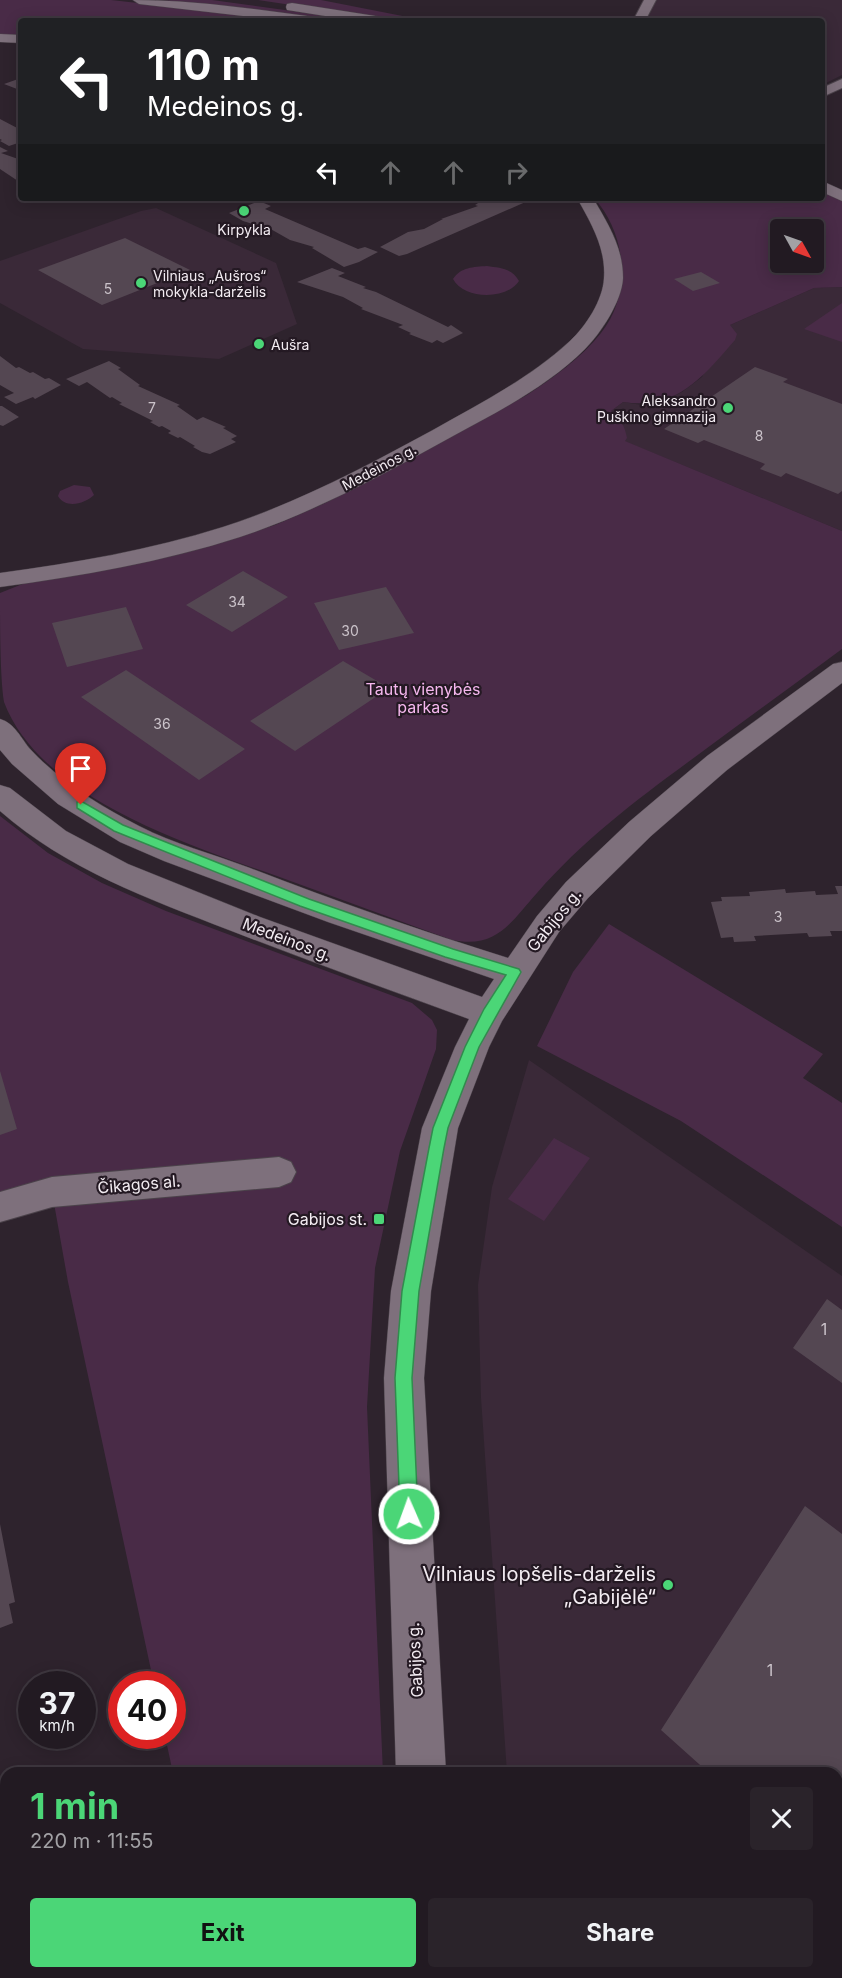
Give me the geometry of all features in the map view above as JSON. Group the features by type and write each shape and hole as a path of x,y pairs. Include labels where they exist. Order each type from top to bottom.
{"street":[{"path":"139,0 294,18"},
{"path":"231,0 360,18"},
{"path":"641,18 650,0"},
{"path":"0,38 18,39"},
{"path":"825,92 842,83"},
{"path":"825,188 842,196"},
{"name":"Medeinos g.","path":"0,580 131,559 209,539 275,517 387,464 528,386 557,366 586,336 606,302 612,286 611,246 601,222 587,201"},
{"name":"Gabijos g.","path":"421,1767 404,1378 411,1291 441,1128 472,1047 489,1012 514,972 548,924 570,898 640,829 717,763 842,670"},
{"path":"0,728 24,759 81,805 119,828 305,902 450,953 514,972"},
{"name":"Medeinos g.","path":"0,795 43,831 85,857 124,876 489,1012"},
{"name":"Čikagos al.","path":"0,1207 52,1192 279,1172"}],"shaded area":[{"path":"657,0 842,0 842,75 825,84 825,18 648,18"},
{"name":"Vilniaus „Aušros“ mokykla-darželis","path":"156,208 276,263 297,324 219,359 83,349 0,303 0,261 141,211"},
{"name":"Aleksandro Puškino gimnazija","path":"842,287 842,531 624,441 611,411 623,402 642,405 663,401 682,392 702,377 730,325 814,288"},
{"name":"Vilniaus lopšelis-darželis „Gabijėlė“","path":"529,1060 842,1276 842,1767 507,1767 481,1398 478,1285 492,1187"}],"green space":[{"path":"0,0 111,0 272,18 18,18 18,36 0,36"},
{"path":"163,0 212,0 342,18 310,18"},
{"path":"258,0 321,0 413,18 378,18"},
{"name":"Tautų vienybės parkas","path":"825,192 842,201 842,287 814,288 730,325 737,334 735,340 711,367 687,388 659,401 623,402 611,411 623,426 627,438 625,441 842,531 842,649 612,820 573,855 510,923 492,937 480,941 452,940 166,835 85,793 51,766 23,736 4,702 0,593 25,583 223,542 275,525 323,504 527,395 584,351 611,318 618,301 622,265 613,229 596,201 825,201"},
{"path":"487,266 509,271 519,281 505,292 486,295 466,291 453,279 464,270"},
{"path":"842,303 842,342 804,329"},
{"path":"74,485 90,487 94,495 86,501 75,504 65,503 58,496 60,491"},
{"path":"0,816 48,853 102,883 166,911 412,1003 432,1020 437,1030 436,1049 400,1151 375,1268 367,1407 383,1767 172,1767 168,1749 186,1749 186,1671 151,1671 68,1282 52,1192 0,1207"},
{"path":"609,924 823,1054 803,1078 842,1103 842,1227 681,1121 537,1046 573,972"},
{"path":"554,1138 590,1158 544,1221 508,1199"}],"building":[{"path":"18,79 18,89 4,84"},
{"path":"0,119 18,128 18,143 9,146 0,139"},
{"path":"0,147 8,151 1,153 18,159 18,181 0,169"},
{"path":"259,201 271,206 265,209 358,249 365,247 378,252 344,267 312,248 314,247 290,240 260,223 256,225 243,221 229,213"},
{"path":"481,201 528,201 407,254 399,256 380,247 408,232 424,229 443,219 441,219 478,206 475,205"},
{"path":"125,238 190,270 102,305 38,270"},
{"path":"332,268 345,273 338,276 448,327 451,325 463,333 443,343 437,340 432,343 398,327 403,325 361,309 363,308 343,297 297,282"},
{"path":"701,272 720,283 693,291 674,279"},
{"path":"0,356 16,368 33,372 45,379 49,378 61,385 35,399 33,397 16,404 4,397 14,393 0,385"},
{"path":"109,361 121,368 118,369 140,385 138,386 180,405 177,406 197,420 203,417 226,427 223,428 237,436 231,439 236,442 210,454 202,452 180,437 168,433 171,431 162,426 159,427 150,422 153,421 119,404 122,403 110,398 87,382 79,386 66,379"},
{"name":"Aleksandro Puškino gimnazija","path":"755,367 788,379 783,382 842,404 842,491 838,494 786,473 781,477 760,469 765,464 704,440 698,443 664,429"},
{"path":"0,406 19,417 3,426 0,425"},
{"path":"243,571 288,597 232,632 186,605"},
{"path":"386,587 414,633 339,650 314,603"},
{"path":"126,607 143,649 67,667 52,623"},
{"path":"343,661 389,688 295,751 250,721"},
{"path":"126,670 245,749 199,780 81,697"},
{"path":"835,886 842,886 842,931 830,931 832,936 809,937 807,933 754,936 756,941 734,942 733,937 721,938 711,902 722,901 721,897 750,896 749,892 785,889 786,893 815,891 816,895 838,894"},
{"path":"0,1071 17,1129 0,1135"},
{"path":"827,1299 842,1310 842,1383 793,1348"},
{"path":"805,1506 842,1534 842,1767 702,1767 661,1730"},
{"path":"0,1524 15,1602 9,1604 13,1623 0,1628"}],"place":[{"name":"Kirpykla","path":"244,211"},
{"name":"Vilniaus „Aušros“ mokykla-darželis","path":"141,283"},
{"name":"Aušra","path":"259,344"},
{"name":"Aleksandro Puškino gimnazija","path":"728,408"},
{"name":"Gabijos st.","path":"379,1219"},
{"name":"Vilniaus lopšelis-darželis „Gabijėlė“","path":"668,1585"}],"route":[{"path":"81,805 119,828 305,902 450,953 514,972 489,1012 472,1047 441,1128 437,1148 411,1291 404,1378 409,1514"}]}
